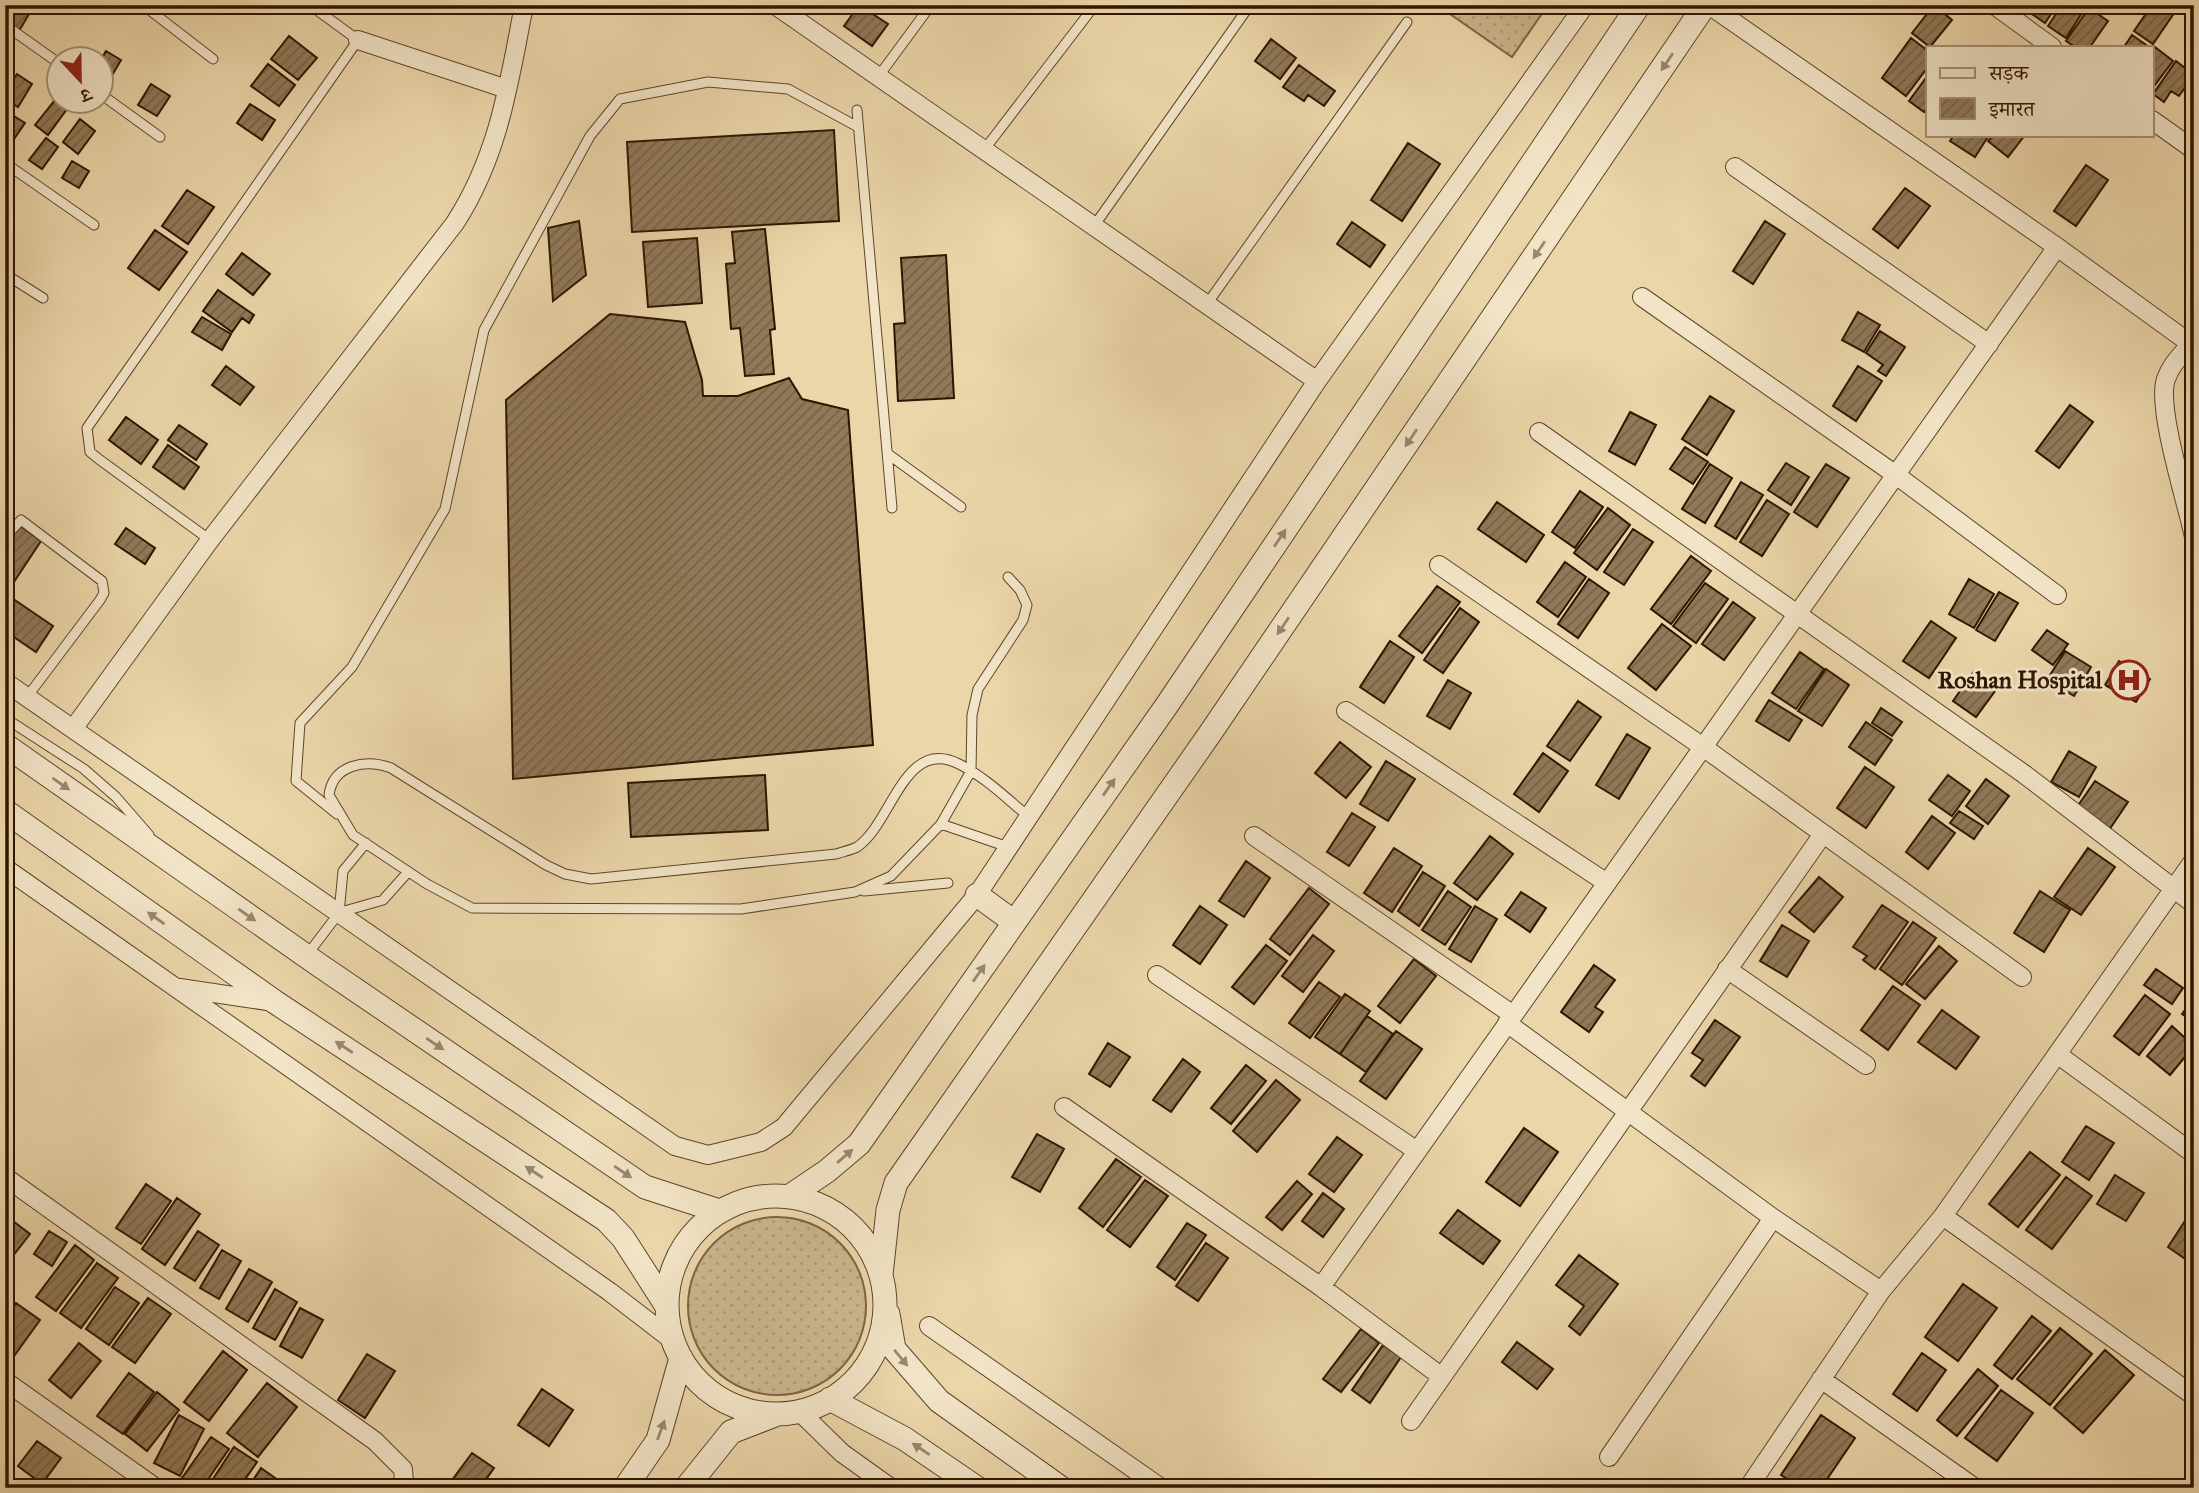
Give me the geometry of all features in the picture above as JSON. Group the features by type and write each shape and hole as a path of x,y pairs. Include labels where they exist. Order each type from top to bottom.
{"street":[{"path":"73,729 210,540 455,223 477,189 496,138 524,5"},
{"path":"775,5 1317,381"},
{"path":"5,682 674,1146 708,1155 761,1142 784,1127 976,895 1317,381 1584,5"},
{"path":"790,1196 827,1171 859,1144 1167,705 1639,5"},
{"path":"686,1488 731,1432 830,1399 855,1380 873,1354 883,1324 888,1210 896,1183 1209,735 1707,5 2192,342 2174,362 2165,381 2164,405 2190,499 2194,537"},
{"path":"1994,5 2051,46"},
{"path":"358,40 507,89"},
{"path":"2154,121 2194,150"},
{"path":"1735,167 1989,344"},
{"path":"1321,1287 2057,247"},
{"path":"1642,297 1896,475 2057,596"},
{"path":"1539,432 2024,775 2194,904"},
{"path":"1439,565 1703,747 2022,977"},
{"path":"1346,711 1607,883"},
{"path":"5,745 306,956 645,1187 719,1211"},
{"path":"5,811 275,1002 607,1220 623,1238 666,1305 676,1349 658,1440 625,1488"},
{"path":"1411,1421 1823,834"},
{"path":"1254,836 1510,1019 1627,1111 1773,1218 1881,1291"},
{"path":"1748,1488 1881,1291 1943,1216 2194,860"},
{"path":"5,868 610,1292 676,1349 705,1388 727,1402 751,1411 788,1412 891,1488"},
{"path":"976,895 1014,922"},
{"path":"1727,969 1866,1065"},
{"path":"1157,975 1417,1151"},
{"path":"177,988 275,1002"},
{"path":"2057,1054 2194,1154"},
{"path":"1064,1107 1321,1287 1441,1377"},
{"path":"5,1177 375,1441 402,1469 404,1483 401,1488"},
{"path":"666,1305 672,1268 691,1236 719,1211 753,1197 790,1196 819,1204 845,1219 867,1245 883,1284 894,1349 939,1401 1061,1488"},
{"path":"1943,1216 2194,1396"},
{"path":"1609,1457 1773,1218"},
{"path":"929,1326 1161,1488"},
{"path":"1821,1379 1975,1488"},
{"path":"5,1381 156,1488"},
{"path":"830,1399 905,1439 977,1488"}],"lane":[{"path":"143,5 213,59"},
{"path":"210,540 90,452 87,428 358,40 310,5"},
{"path":"878,77 931,5"},
{"path":"984,150 1095,5"},
{"path":"1094,226 1250,5"},
{"path":"1207,304 1407,22"},
{"path":"5,25 46,54"},
{"path":"339,816 296,781 300,723 352,667 445,509 484,330 590,136 620,99 708,82 788,89 858,127"},
{"path":"116,105 160,137"},
{"path":"857,110 892,508"},
{"path":"5,163 94,225"},
{"path":"5,274 43,298"},
{"path":"888,454 961,507"},
{"path":"5,537 21,520 102,581 104,586 100,600 27,697"},
{"path":"855,892 891,876 941,824 971,771 972,715 978,689 1023,620 1027,605 1020,590 1008,577"},
{"path":"5,718 85,769 116,797 172,862"},
{"path":"947,883 855,892 741,909 472,908 408,872 353,835 339,816 329,795 337,776 354,765 377,763 391,768 546,865 565,874 592,879 836,854 857,846 870,832 915,766 939,757 957,762 971,771 1028,816"},
{"path":"941,824 1008,847"},
{"path":"306,956 339,913 343,871 366,844"},
{"path":"339,913 383,900 408,872"}],"shaded area":[{"path":"1437,5 1527,5 1541,15 1512,57"},
{"path":"777,1217 811,1223 840,1243 860,1272 866,1306 860,1340 840,1369 811,1389 777,1395 743,1389 714,1369 694,1340 688,1306 694,1272 714,1243 743,1223"}],"building":[{"path":"20,5 32,9 19,31 8,25"},
{"path":"859,5 888,24 872,46 844,26"},
{"path":"1934,5 1952,20 1931,46 1912,33"},
{"path":"2034,5 2057,5 2045,23 2029,12"},
{"path":"2062,5 2087,5 2066,38 2048,26"},
{"path":"2100,5 2117,5 2112,13"},
{"path":"2152,5 2179,6 2153,44 2134,31"},
{"path":"2089,8 2108,21 2091,46 2074,46 2066,41"},
{"path":"2132,35 2148,46 2125,46"},
{"path":"289,36 317,58 298,80 271,59"},
{"path":"1911,38 1926,49 1926,70 1906,96 1882,78"},
{"path":"1271,39 1296,58 1280,79 1255,61"},
{"path":"2154,49 2173,61 2154,86"},
{"path":"2176,61 2194,75 2179,96 2171,91 2164,102 2154,93"},
{"path":"268,64 295,85 279,106 251,86"},
{"path":"1299,65 1335,91 1324,106 1308,95 1304,101 1283,87"},
{"path":"17,74 32,84 18,107 5,99 5,91"},
{"path":"1926,78 1924,112 1909,101"},
{"path":"151,84 170,96 157,116 138,105"},
{"path":"250,104 275,120 262,140 237,123"},
{"path":"5,105 13,110 5,122"},
{"path":"46,111 46,116 62,116 48,135 35,125"},
{"path":"14,116 25,123 10,145 5,142 5,128"},
{"path":"80,119 95,131 78,154 63,142"},
{"path":"834,130 839,221 632,232 627,142"},
{"path":"1953,136 1988,136 1975,157 1950,141"},
{"path":"1992,136 2024,136 2008,157 1988,141"},
{"path":"46,138 58,147 42,169 29,160"},
{"path":"1408,143 1440,164 1402,221 1371,200"},
{"path":"72,161 89,171 79,188 62,178"},
{"path":"2086,165 2108,180 2076,226 2054,211"},
{"path":"1905,188 1930,206 1898,248 1873,229"},
{"path":"187,190 214,207 188,244 162,226"},
{"path":"579,221 586,275 553,301 548,228"},
{"path":"1765,221 1785,234 1753,284 1733,271"},
{"path":"1352,222 1385,245 1370,267 1337,244"},
{"path":"765,229 775,329 770,330 774,374 745,376 740,328 731,329 726,264 735,263 732,232"},
{"path":"155,230 187,252 159,290 128,268"},
{"path":"697,238 702,303 648,307 643,242"},
{"path":"242,253 270,274 253,295 226,274"},
{"path":"946,255 954,398 898,401 894,324 905,323 901,258"},
{"path":"218,290 254,315 249,323 242,318 232,332 203,311"},
{"path":"1858,312 1880,325 1864,352 1842,340"},
{"path":"610,314 685,322 702,380 703,396 738,396 789,378 802,399 848,410 873,745 513,779 506,400"},
{"path":"202,317 231,334 222,350 192,332"},
{"path":"1880,331 1905,347 1886,376 1878,371 1883,365 1866,353"},
{"path":"226,366 254,387 240,405 212,385"},
{"path":"1858,366 1882,381 1856,421 1833,406"},
{"path":"1710,396 1734,411 1707,455 1682,439"},
{"path":"2070,405 2093,422 2059,468 2036,451"},
{"path":"1630,412 1656,425 1635,465 1609,451"},
{"path":"126,417 158,440 141,464 109,440"},
{"path":"179,425 207,444 196,460 168,440"},
{"path":"168,445 199,467 184,489 153,467"},
{"path":"1685,447 1708,462 1693,484 1670,469"},
{"path":"1786,463 1809,477 1791,505 1768,490"},
{"path":"1710,464 1732,478 1705,523 1682,509"},
{"path":"1826,464 1849,478 1817,527 1794,512"},
{"path":"1741,482 1763,495 1736,539 1715,526"},
{"path":"1580,491 1603,507 1575,548 1552,532"},
{"path":"1767,500 1789,514 1762,556 1740,542"},
{"path":"1497,502 1544,535 1526,562 1478,529"},
{"path":"1608,508 1630,525 1597,570 1574,553"},
{"path":"19,525 41,541 6,594 53,626 36,652 5,631 5,544"},
{"path":"126,528 155,548 145,564 115,544"},
{"path":"1633,529 1653,542 1624,585 1604,572"},
{"path":"1691,556 1711,571 1671,624 1651,609"},
{"path":"1565,562 1586,577 1558,617 1537,602"},
{"path":"1589,579 1609,593 1578,638 1558,624"},
{"path":"1969,579 1994,594 1974,628 1949,614"},
{"path":"1705,583 1728,599 1696,643 1673,626"},
{"path":"1437,586 1460,602 1422,653 1399,636"},
{"path":"1999,592 2018,603 1995,641 1976,630"},
{"path":"1733,602 1755,618 1724,660 1702,644"},
{"path":"1460,608 1479,622 1443,673 1424,660"},
{"path":"1931,621 1956,638 1929,678 1903,661"},
{"path":"1662,624 1691,646 1656,690 1628,668"},
{"path":"2047,630 2068,644 2053,665 2032,650"},
{"path":"1390,641 1414,657 1384,703 1360,687"},
{"path":"2065,651 2091,667 2074,696 2047,680"},
{"path":"1800,652 1824,669 1796,709 1772,693"},
{"path":"2119,661 2150,679 2136,702 2105,685"},
{"path":"1826,669 1849,685 1822,726 1798,711"},
{"path":"1974,671 1998,687 1976,717 1953,701"},
{"path":"1448,680 1471,693 1450,729 1427,716"},
{"path":"1769,700 1802,720 1789,741 1756,721"},
{"path":"1578,701 1601,717 1570,761 1547,746"},
{"path":"1881,708 1902,722 1892,736 1872,723"},
{"path":"1866,722 1892,740 1875,765 1849,747"},
{"path":"1627,734 1650,748 1619,799 1596,785"},
{"path":"1340,742 1371,767 1346,798 1315,773"},
{"path":"2069,751 2096,767 2079,797 2051,782"},
{"path":"1543,753 1568,771 1539,812 1514,794"},
{"path":"1386,761 1415,779 1388,821 1360,804"},
{"path":"1865,767 1894,787 1866,828 1837,808"},
{"path":"765,775 768,830 631,837 628,783"},
{"path":"1948,775 1970,791 1952,816 1929,800"},
{"path":"1986,779 2009,796 1988,824 1966,806"},
{"path":"2095,781 2128,802 2109,830 2077,807"},
{"path":"1959,811 1983,826 1974,839 1950,823"},
{"path":"1352,813 1375,827 1349,866 1327,852"},
{"path":"1932,816 1955,833 1928,869 1906,852"},
{"path":"1490,836 1513,854 1477,900 1454,883"},
{"path":"1394,848 1422,866 1392,912 1364,893"},
{"path":"2088,848 2115,867 2081,915 2054,897"},
{"path":"1246,861 1270,878 1244,917 1219,901"},
{"path":"1423,872 1445,886 1419,926 1398,911"},
{"path":"1819,877 1843,897 1814,932 1789,912"},
{"path":"1309,888 1329,904 1290,955 1270,939"},
{"path":"1448,891 1471,907 1445,945 1422,930"},
{"path":"2040,891 2070,910 2044,952 2014,933"},
{"path":"1521,892 1546,908 1530,932 1505,915"},
{"path":"1882,905 1908,922 1875,969 1863,960 1867,956 1853,947"},
{"path":"1200,906 1227,925 1200,964 1173,945"},
{"path":"1475,906 1497,919 1471,962 1449,949"},
{"path":"1913,922 1936,938 1902,985 1880,969"},
{"path":"1782,925 1809,941 1787,977 1760,961"},
{"path":"1313,935 1334,951 1303,992 1282,976"},
{"path":"1266,945 1287,961 1254,1004 1232,987"},
{"path":"1939,946 1957,961 1925,999 1906,984"},
{"path":"1414,959 1436,976 1400,1023 1378,1006"},
{"path":"1594,965 1615,980 1595,1007 1603,1012 1589,1032 1561,1012"},
{"path":"2156,969 2183,988 2172,1004 2144,985"},
{"path":"1319,982 1340,997 1310,1038 1289,1023"},
{"path":"1893,986 1920,1005 1888,1050 1861,1030"},
{"path":"1345,994 1370,1011 1340,1054 1315,1037"},
{"path":"2145,995 2170,1014 2139,1055 2114,1036"},
{"path":"2194,998 2194,1022 2182,1014"},
{"path":"1942,1010 1979,1037 1956,1069 1918,1042"},
{"path":"1367,1016 1393,1034 1366,1072 1340,1054"},
{"path":"1715,1020 1740,1037 1705,1086 1691,1076 1703,1060 1692,1053"},
{"path":"2172,1026 2194,1046 2170,1075 2147,1056"},
{"path":"1396,1031 1422,1049 1386,1099 1360,1081"},
{"path":"1108,1043 1130,1057 1110,1087 1089,1074"},
{"path":"1183,1059 1200,1072 1171,1112 1153,1100"},
{"path":"1246,1065 1266,1081 1231,1124 1211,1108"},
{"path":"1276,1080 1300,1100 1257,1152 1233,1131"},
{"path":"2086,1126 2114,1143 2089,1180 2062,1162"},
{"path":"1524,1128 1558,1152 1520,1206 1486,1182"},
{"path":"1037,1134 1064,1149 1040,1192 1012,1177"},
{"path":"1337,1137 1362,1155 1334,1192 1309,1174"},
{"path":"2030,1152 2060,1175 2018,1227 1989,1204"},
{"path":"1116,1159 1141,1177 1103,1227 1079,1208"},
{"path":"2115,1175 2144,1193 2126,1221 2097,1204"},
{"path":"2066,1177 2092,1196 2052,1249 2026,1230"},
{"path":"1145,1180 1168,1196 1130,1247 1107,1230"},
{"path":"1297,1181 1312,1194 1282,1230 1266,1217"},
{"path":"146,1184 171,1201 141,1244 116,1228"},
{"path":"1323,1193 1344,1209 1323,1237 1302,1221"},
{"path":"177,1198 200,1214 165,1265 142,1249"},
{"path":"2194,1207 2194,1265 2168,1247"},
{"path":"1458,1210 1500,1241 1483,1264 1440,1233"},
{"path":"5,1215 30,1234 5,1266"},
{"path":"1187,1223 1206,1235 1175,1280 1157,1267"},
{"path":"49,1231 67,1242 52,1266 34,1254"},
{"path":"198,1231 219,1245 195,1281 174,1268"},
{"path":"1206,1243 1228,1258 1198,1301 1176,1286"},
{"path":"75,1245 94,1260 56,1311 36,1297"},
{"path":"222,1250 241,1261 219,1299 200,1288"},
{"path":"1579,1255 1618,1284 1580,1335 1569,1326 1584,1306 1556,1285"},
{"path":"97,1263 118,1278 81,1328 60,1313"},
{"path":"249,1269 272,1282 248,1322 226,1309"},
{"path":"1963,1284 1997,1308 1958,1361 1925,1337"},
{"path":"115,1287 139,1303 109,1345 86,1329"},
{"path":"275,1289 297,1302 275,1340 253,1328"},
{"path":"148,1298 171,1314 135,1363 112,1347"},
{"path":"16,1303 40,1320 12,1359 5,1355 5,1319"},
{"path":"300,1308 323,1320 302,1358 280,1346"},
{"path":"2032,1316 2051,1331 2012,1379 1994,1365"},
{"path":"2060,1328 2092,1354 2050,1405 2017,1379"},
{"path":"1361,1329 1379,1343 1341,1392 1323,1379"},
{"path":"1517,1342 1553,1369 1537,1389 1502,1362"},
{"path":"79,1343 101,1361 71,1398 49,1380"},
{"path":"1383,1345 1401,1357 1370,1403 1352,1390"},
{"path":"2105,1350 2134,1375 2083,1433 2054,1408"},
{"path":"223,1351 247,1370 209,1421 184,1402"},
{"path":"1922,1353 1946,1370 1917,1411 1893,1394"},
{"path":"367,1354 395,1371 365,1418 338,1400"},
{"path":"1978,1369 1998,1386 1957,1436 1937,1420"},
{"path":"129,1373 154,1392 123,1434 97,1416"},
{"path":"267,1383 297,1407 258,1457 227,1433"},
{"path":"542,1389 573,1410 549,1446 518,1425"},
{"path":"2001,1390 2033,1413 1997,1461 1965,1438"},
{"path":"157,1392 179,1410 147,1451 125,1434"},
{"path":"179,1415 204,1429 180,1476 154,1463"},
{"path":"1821,1415 1855,1438 1821,1488 1801,1488 1781,1475"},
{"path":"211,1437 229,1449 202,1488 196,1488 182,1478"},
{"path":"37,1441 61,1458 42,1484 18,1466"},
{"path":"234,1447 257,1462 239,1488 207,1488"},
{"path":"472,1453 494,1468 480,1488 463,1488 452,1480"},
{"path":"261,1468 285,1485 283,1488 248,1488"},
{"path":"13,1480 25,1488 8,1488"},
{"path":"298,1481 307,1488 293,1488"}],"place":[{"name":"Roshan Hospital","path":"2129,680"}]}
